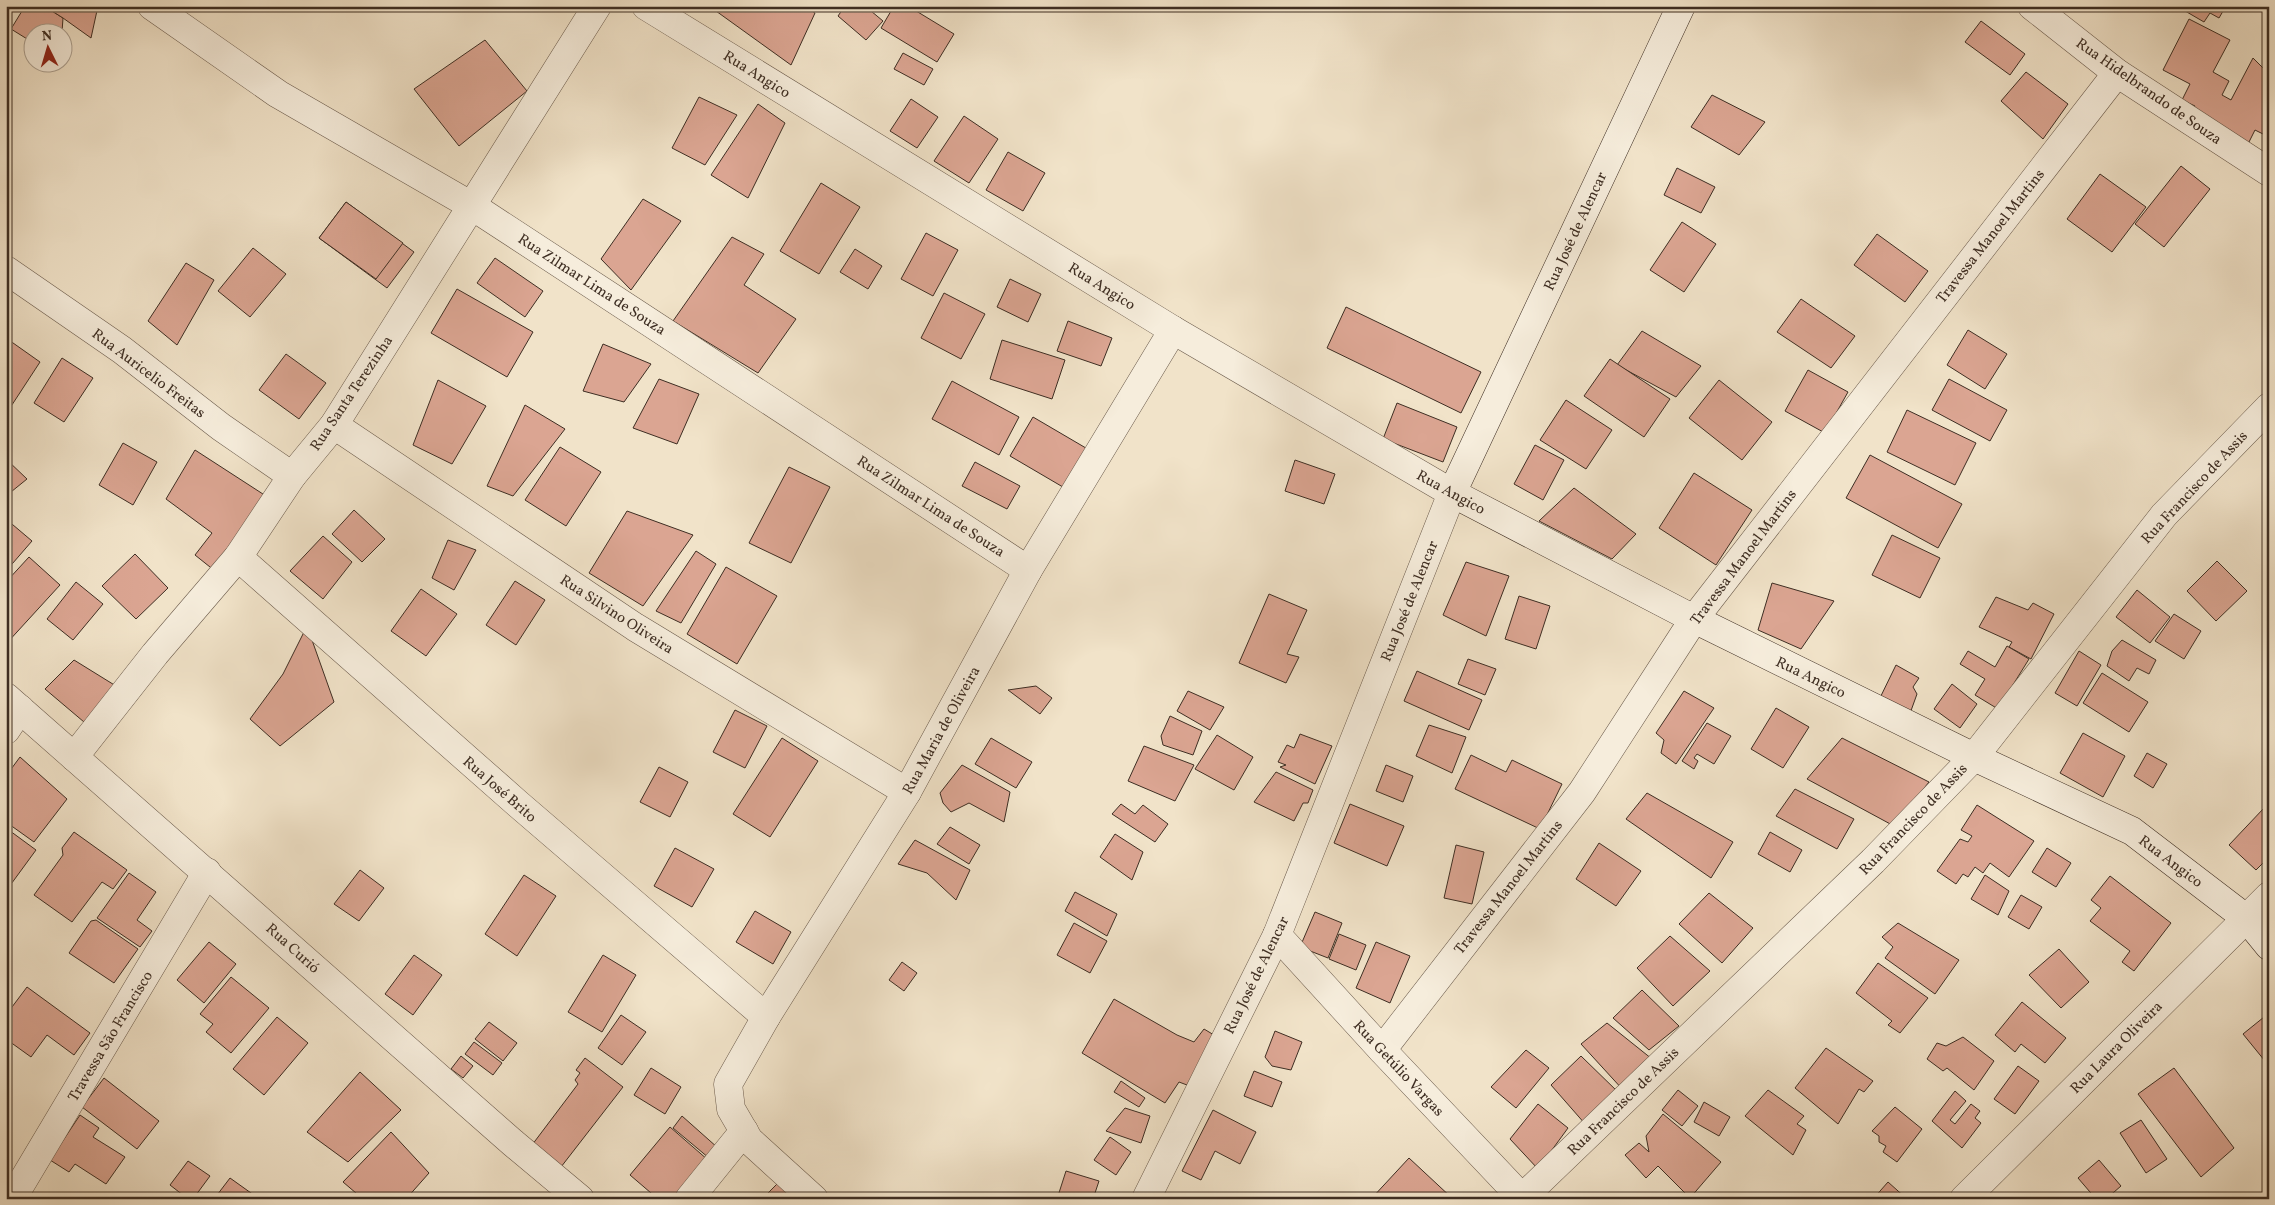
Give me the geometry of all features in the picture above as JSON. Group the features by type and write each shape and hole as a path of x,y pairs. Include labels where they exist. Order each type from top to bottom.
{"street":[{"name":"Rua Zilmar Lima de Souza","path":"152,6 278,94 472,206 1028,570"},
{"name":"Rua Santa Terezinha","path":"74,757 155,654 238,557 292,476 334,425 597,6"},
{"name":"Rua Angico","path":"646,6 1173,330 1452,494 1694,619 1974,757 2132,831 2246,919 2269,946"},
{"name":"Rua José de Alencar","path":"1146,1199 1277,935 1452,494 1681,6"},
{"name":"Rua Hidelbrando de Souza","path":"2032,6 2117,73 2269,172"},
{"name":"Travessa Manoel Martins","path":"1382,1050 1582,792 1694,619 2117,73"},
{"name":"Rua Auricelio Freitas","path":"14,275 122,350 221,427 292,476"},
{"name":"Rua Maria de Oliveira","path":"814,1199 749,1140 731,1109 728,1084 766,1016 908,792 1028,570 1173,330"},
{"name":"Rua Francisco de Assis","path":"1523,1198 1873,861 1974,757 2164,515 2269,407"},
{"name":"Rua Silvino Oliveira","path":"334,425 634,627 908,792"},
{"name":"Rua José Brito","path":"238,557 503,791 766,1016"},
{"name":"Rua Curió","path":"11,712 74,757 513,1143 580,1199"},
{"name":"Travessa São Francisco","path":"12,1199 207,872"},
{"name":"Rua Laura Oliveira","path":"1964,1199 2269,896"},
{"name":"Rua Getúlio Vargas","path":"1277,935 1382,1050 1523,1198"},
{"path":"689,1199 744,1131"}],"building":[{"path":"25,6 44,6 63,18 63,22 22,22 22,36 11,29"},
{"path":"44,6 98,6 91,38 72,24 72,22"},
{"path":"709,6 804,6 815,13 791,65"},
{"path":"845,6 865,6 883,21 866,40 838,16"},
{"path":"894,6 908,6 954,34 937,62 881,28"},
{"path":"2182,6 2226,6 2219,18 2210,13 2204,22 2180,8"},
{"path":"2189,19 2230,40 2213,72 2229,81 2222,95 2231,100 2253,58 2269,74 2269,137 2255,130 2248,144 2190,114 2195,106 2182,100 2190,84 2163,70"},
{"path":"1981,21 2025,54 2010,75 1965,42"},
{"path":"485,40 527,91 459,146 414,89"},
{"path":"903,53 933,69 924,85 894,69"},
{"path":"2026,72 2068,104 2043,139 2001,101"},
{"path":"1712,95 1765,122 1739,155 1691,127"},
{"path":"699,97 737,115 705,165 672,148"},
{"path":"911,99 938,117 917,148 890,131"},
{"path":"758,104 785,123 748,198 711,175"},
{"path":"964,116 998,139 969,183 934,161"},
{"path":"1008,152 1045,173 1023,211 986,190"},
{"path":"2181,166 2210,189 2164,247 2135,224"},
{"path":"1677,168 1715,187 1701,213 1664,195"},
{"path":"2100,174 2146,207 2112,252 2067,219"},
{"path":"821,183 860,207 819,274 780,251"},
{"path":"643,199 681,221 631,290 601,259"},
{"path":"346,202 414,252 387,288 319,238"},
{"path":"346,202 403,243 376,279 319,238"},
{"path":"1682,222 1716,244 1684,292 1650,270"},
{"path":"926,233 958,250 933,296 901,279"},
{"path":"1877,234 1928,271 1905,302 1854,265"},
{"path":"732,237 764,254 744,285 796,319 758,373 673,321"},
{"path":"253,248 286,274 250,317 218,291"},
{"path":"855,249 882,266 868,289 840,272"},
{"path":"495,258 543,291 525,317 477,283"},
{"path":"186,263 214,280 177,345 148,321"},
{"path":"1010,279 1041,294 1028,322 997,307"},
{"path":"457,289 533,332 507,377 431,333"},
{"path":"944,293 985,314 961,359 921,338"},
{"path":"1801,299 1855,336 1831,368 1777,332"},
{"path":"1346,307 1481,372 1461,413 1327,348"},
{"path":"1068,321 1112,338 1101,366 1057,351"},
{"path":"1968,330 2007,354 1985,389 1947,365"},
{"path":"1642,331 1701,366 1676,397 1617,365"},
{"path":"6,338 40,362 6,414"},
{"path":"1002,340 1065,360 1052,399 990,379"},
{"path":"603,344 651,364 624,402 583,391"},
{"path":"286,354 326,383 299,419 259,390"},
{"path":"62,358 93,378 64,422 34,403"},
{"path":"1610,359 1670,399 1644,437 1584,396"},
{"path":"1808,370 1848,392 1825,433 1785,411"},
{"path":"659,379 699,394 677,444 633,428"},
{"path":"1949,379 2007,410 1990,441 1932,410"},
{"path":"438,380 486,406 452,464 413,445"},
{"path":"1719,380 1772,422 1742,460 1689,418"},
{"path":"952,381 1019,417 999,455 932,419"},
{"path":"1566,400 1612,430 1586,469 1540,440"},
{"path":"1397,403 1457,427 1443,462 1383,439"},
{"path":"525,405 565,429 513,496 487,486"},
{"path":"1907,410 1976,443 1955,485 1887,452"},
{"path":"1033,417 1091,451 1068,490 1010,456"},
{"path":"123,443 157,462 133,505 99,485"},
{"path":"1535,445 1564,460 1543,500 1514,484"},
{"path":"560,447 601,472 566,526 525,500"},
{"path":"195,450 266,496 215,571 195,555 212,533 166,499"},
{"path":"1870,455 1962,504 1938,548 1846,498"},
{"path":"6,459 27,479 6,496"},
{"path":"1295,460 1335,474 1324,504 1285,491"},
{"path":"975,462 1020,486 1007,509 962,486"},
{"path":"789,467 830,487 791,563 749,543"},
{"path":"1694,473 1752,510 1716,565 1659,528"},
{"path":"1574,488 1636,534 1612,559 1539,521"},
{"path":"354,510 385,539 362,562 332,534"},
{"path":"627,511 693,535 643,606 589,573"},
{"path":"6,519 32,541 6,571"},
{"path":"1892,535 1940,558 1920,598 1872,575"},
{"path":"323,536 352,562 323,599 290,571"},
{"path":"448,540 476,550 454,590 432,578"},
{"path":"696,551 716,564 681,623 656,611"},
{"path":"135,554 168,588 136,619 102,586"},
{"path":"29,557 60,585 6,644 6,582"},
{"path":"2217,561 2247,591 2216,621 2187,591"},
{"path":"1466,562 1509,576 1486,636 1443,615"},
{"path":"726,567 777,596 737,664 687,634"},
{"path":"515,581 545,600 516,645 486,625"},
{"path":"76,582 103,604 73,640 47,619"},
{"path":"1772,583 1834,601 1801,649 1758,630"},
{"path":"421,589 457,614 426,656 391,631"},
{"path":"2137,590 2170,617 2150,643 2116,617"},
{"path":"1269,594 1307,610 1287,654 1299,657 1286,683 1239,663"},
{"path":"1519,596 1550,606 1536,649 1505,639"},
{"path":"1996,597 2028,610 2033,603 2054,614 2031,659 2009,647 2012,642 1979,627"},
{"path":"2174,614 2201,631 2184,659 2155,641"},
{"path":"307,626 334,702 280,746 250,719 283,674"},
{"path":"2122,640 2156,660 2149,674 2137,668 2129,681 2107,666 2112,651"},
{"path":"2007,646 2029,659 1998,709 1975,695 1985,679 1960,664 1968,651 1995,667"},
{"path":"2079,651 2101,665 2077,706 2055,693"},
{"path":"1468,659 1496,669 1485,695 1458,684"},
{"path":"74,660 116,686 84,722 45,689"},
{"path":"1896,665 1919,678 1913,687 1917,694 1908,719 1877,704"},
{"path":"1417,671 1482,700 1469,730 1404,701"},
{"path":"2102,673 2148,702 2129,732 2083,703"},
{"path":"1952,684 1977,704 1960,728 1934,709"},
{"path":"1036,686 1052,698 1040,714 1008,690"},
{"path":"1188,691 1224,707 1210,730 1177,711"},
{"path":"1684,691 1714,708 1676,764 1661,753 1664,740 1656,733"},
{"path":"1776,708 1809,727 1783,768 1751,749"},
{"path":"735,710 767,726 745,768 713,752"},
{"path":"1170,716 1202,731 1193,755 1163,745 1161,736"},
{"path":"1707,723 1731,736 1714,764 1697,754 1694,758 1698,761 1694,769 1682,761"},
{"path":"1429,725 1466,737 1452,773 1416,756"},
{"path":"2083,733 2125,756 2103,797 2060,773"},
{"path":"1300,734 1332,746 1315,784 1280,767 1286,765 1278,762 1287,745 1294,748"},
{"path":"1217,735 1253,757 1234,790 1195,769"},
{"path":"782,738 818,761 770,837 733,814"},
{"path":"991,738 1032,762 1016,788 975,764"},
{"path":"1842,738 1929,782 1894,826 1807,779"},
{"path":"1144,746 1194,765 1175,801 1128,781"},
{"path":"2147,753 2167,764 2153,788 2134,776"},
{"path":"1471,755 1506,772 1512,760 1562,784 1540,829 1455,789"},
{"path":"20,757 67,799 34,842 6,822 6,776"},
{"path":"962,765 1010,792 1004,822 969,803 951,812 943,803 940,793"},
{"path":"1386,765 1413,776 1403,802 1376,791"},
{"path":"659,767 688,782 670,817 640,802"},
{"path":"1276,772 1313,790 1308,803 1303,803 1294,821 1254,802"},
{"path":"1795,789 1854,819 1837,849 1776,816"},
{"path":"1647,793 1733,842 1711,878 1626,819"},
{"path":"1121,804 1135,814 1143,805 1168,824 1155,842 1112,814"},
{"path":"1350,804 1404,826 1387,866 1334,843"},
{"path":"1977,805 2034,841 2009,877 1990,863 1983,873 1975,867 1968,877 1963,874 1956,884 1937,871 1960,839 1968,842 1972,836 1961,830"},
{"path":"2264,808 2269,812 2269,857 2256,870 2229,845"},
{"path":"950,827 980,845 969,864 937,844"},
{"path":"6,828 36,850 6,891"},
{"path":"74,832 127,870 113,889 102,882 72,922 34,895 63,855 62,848"},
{"path":"1770,832 1802,850 1790,872 1758,854"},
{"path":"1115,834 1143,852 1132,880 1100,857"},
{"path":"915,840 970,870 956,900 927,873 898,864"},
{"path":"1599,843 1641,871 1616,906 1576,879"},
{"path":"1456,845 1484,852 1472,904 1444,898"},
{"path":"675,848 714,869 692,907 654,886"},
{"path":"2047,848 2071,863 2056,887 2032,872"},
{"path":"360,870 384,888 359,921 334,904"},
{"path":"129,873 156,892 137,920 152,931 140,947 97,918"},
{"path":"524,875 556,896 517,956 485,934"},
{"path":"1985,875 2009,891 1998,915 1971,899"},
{"path":"2110,876 2171,923 2134,971 2122,962 2130,951 2090,921 2101,908 2091,900"},
{"path":"1075,892 1117,914 1107,936 1065,911"},
{"path":"1709,893 1753,928 1722,963 1679,924"},
{"path":"2021,895 2042,907 2029,929 2008,917"},
{"path":"755,911 791,932 773,964 736,942"},
{"path":"1315,912 1342,923 1328,958 1300,947"},
{"path":"96,920 138,949 114,983 69,953 91,921"},
{"path":"1074,923 1107,941 1090,973 1057,955"},
{"path":"1898,923 1959,960 1935,994 1885,958 1893,947 1882,937"},
{"path":"1339,934 1366,945 1356,970 1329,959"},
{"path":"1670,936 1710,971 1673,1006 1637,968"},
{"path":"209,942 236,964 204,1003 177,980"},
{"path":"1376,942 1410,956 1390,1003 1356,988"},
{"path":"2059,949 2089,982 2061,1008 2029,975"},
{"path":"414,955 442,975 413,1015 385,994"},
{"path":"603,955 636,975 602,1032 568,1012"},
{"path":"902,962 917,973 904,991 889,980"},
{"path":"1878,963 1928,998 1900,1033 1888,1025 1892,1021 1856,993"},
{"path":"231,977 269,1008 231,1053 206,1032 213,1024 200,1014"},
{"path":"27,987 90,1033 74,1055 47,1035 31,1057 6,1039 6,1015"},
{"path":"1642,990 1679,1026 1649,1050 1613,1018"},
{"path":"1114,999 1177,1035 1194,1042 1204,1029 1214,1035 1187,1085 1179,1082 1165,1103 1082,1053"},
{"path":"2022,1002 2066,1038 2045,1063 2021,1044 2015,1052 1995,1035"},
{"path":"2269,1013 2269,1066 2243,1034"},
{"path":"621,1015 646,1032 622,1065 598,1048"},
{"path":"277,1017 308,1043 264,1095 233,1069"},
{"path":"489,1022 517,1043 503,1061 475,1039"},
{"path":"1607,1023 1652,1059 1624,1091 1581,1044"},
{"path":"1275,1031 1302,1042 1291,1070 1272,1066 1265,1057"},
{"path":"1963,1037 1994,1061 1974,1090 1947,1068 1943,1071 1927,1059 1937,1043 1946,1046"},
{"path":"474,1042 502,1063 493,1075 465,1054"},
{"path":"1826,1048 1873,1081 1864,1092 1859,1089 1838,1124 1795,1088"},
{"path":"1526,1050 1549,1068 1516,1108 1491,1087"},
{"path":"461,1056 473,1066 463,1078 451,1069"},
{"path":"1581,1056 1619,1093 1586,1125 1551,1085"},
{"path":"585,1058 623,1087 561,1167 532,1145 578,1084 575,1080 580,1073 576,1070"},
{"path":"2018,1066 2039,1081 2015,1114 1994,1099"},
{"path":"651,1068 681,1087 665,1114 634,1095"},
{"path":"2174,1068 2234,1148 2201,1177 2138,1094"},
{"path":"1254,1071 1282,1082 1272,1107 1244,1096"},
{"path":"360,1072 401,1110 348,1162 307,1132"},
{"path":"104,1078 159,1121 137,1149 82,1107"},
{"path":"1121,1081 1145,1098 1139,1107 1114,1092"},
{"path":"1678,1090 1698,1106 1682,1126 1662,1110"},
{"path":"1768,1090 1804,1116 1797,1124 1806,1130 1793,1155 1745,1116"},
{"path":"1955,1091 1966,1101 1950,1120 1955,1124 1971,1104 1980,1111 1975,1118 1981,1123 1962,1148 1932,1121"},
{"path":"1704,1102 1730,1117 1719,1136 1694,1122"},
{"path":"1538,1104 1568,1128 1538,1169 1510,1139"},
{"path":"1895,1107 1922,1129 1897,1162 1883,1152 1886,1146 1879,1142 1879,1136 1872,1131"},
{"path":"1125,1108 1150,1116 1141,1143 1106,1131"},
{"path":"1213,1110 1256,1132 1240,1164 1215,1151 1201,1180 1182,1171"},
{"path":"1663,1114 1721,1162 1690,1198 1658,1166 1646,1178 1625,1155 1639,1143 1649,1152 1646,1136"},
{"path":"80,1115 99,1128 93,1137 125,1157 106,1184 75,1164 69,1172 50,1160"},
{"path":"682,1116 718,1148 709,1158 673,1128"},
{"path":"2141,1120 2167,1159 2146,1173 2120,1133"},
{"path":"670,1127 708,1160 676,1199 658,1199 630,1175"},
{"path":"391,1132 429,1173 406,1199 363,1199 343,1182"},
{"path":"1110,1137 1131,1152 1116,1175 1094,1160"},
{"path":"1409,1158 1453,1199 1371,1199"},
{"path":"2099,1160 2121,1186 2106,1199 2096,1199 2078,1178"},
{"path":"188,1161 210,1176 193,1199 188,1199 170,1185"},
{"path":"1066,1171 1099,1181 1093,1199 1057,1199"},
{"path":"230,1178 258,1198 214,1199"},
{"path":"1888,1182 1907,1199 1873,1199"},
{"path":"778,1183 796,1199 762,1199"}]}
